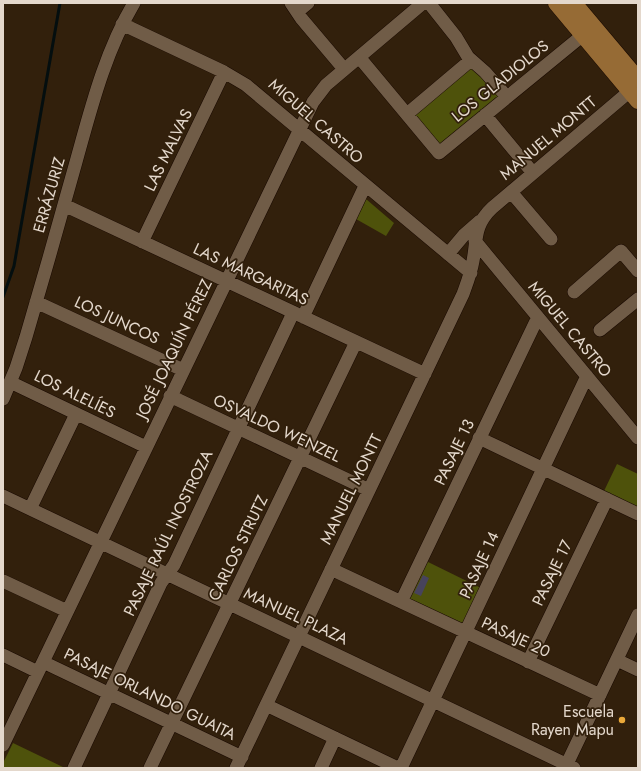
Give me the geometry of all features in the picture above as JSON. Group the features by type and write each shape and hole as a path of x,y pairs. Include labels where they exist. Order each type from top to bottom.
{"main road":[{"path":"556,3 583,35 636,89"},
{"path":"574,3 636,89"}],"street":[{"name":"ERRÁZURIZ","path":"3,399 26,337 92,108 113,42 134,3"},
{"path":"308,3 294,8 344,69"},
{"name":"JOSÉ JOAQUÍN PÉREZ","path":"5,737 299,129 318,94 344,69 423,3"},
{"path":"429,3 456,37 466,53 507,97"},
{"name":"MIGUEL CASTRO","path":"122,24 224,72 256,92 365,186 471,273"},
{"name":"LOS GLADIOLOS","path":"406,114 439,153 583,35"},
{"path":"359,57 406,114 472,60"},
{"name":"LAS MALVAS","path":"142,242 224,72"},
{"name":"MANUEL MONTT","path":"239,762 463,294 471,273 477,230 482,219 486,213 532,173 636,89"},
{"path":"485,115 532,173"},
{"name":"PASAJE RAÚL INOSTROZA","path":"74,768 161,584 174,565 238,428 365,186"},
{"path":"511,192 550,239"},
{"name":"LAS MARGARITAS","path":"64,205 424,374"},
{"name":"MANUEL MONTT","path":"448,254 469,230 482,219"},
{"name":"MIGUEL CASTRO","path":"475,242 638,438"},
{"path":"574,292 621,251 638,271"},
{"path":"600,330 638,298"},
{"name":"LOS JUNCOS","path":"36,302 183,370"},
{"name":"PASAJE 13","path":"401,602 538,317"},
{"name":"CARLOS STRUTZ","path":"150,768 356,342"},
{"name":"PASAJE 14","path":"401,768 587,376"},
{"name":"LOS ALELÍES","path":"10,382 146,447"},
{"name":"OSVALDO WENZEL","path":"170,396 369,490"},
{"path":"30,509 76,414"},
{"path":"479,438 638,514"},
{"name":"MANUEL PLAZA","path":"3,496 434,700 569,767"},
{"name":"PASAJE 17","path":"528,662 607,499"},
{"name":"PASAJE 20","path":"332,569 600,695"},
{"path":"3,581 67,610"},
{"path":"569,767 600,695 638,616"},
{"name":"PASAJE ORLANDO GUAITA","path":"3,655 40,667 109,694 172,723 239,762"},
{"path":"616,660 638,670"},
{"path":"266,705 398,768"},
{"path":"321,768 335,738"}],"shaded area":[{"path":"474,63 501,96 438,147 411,114"},
{"path":"366,199 394,223 386,236 356,219"},
{"path":"617,464 638,474 638,508 604,491"},
{"path":"424,560 483,589 465,625 406,597"},
{"path":"13,743 65,768 3,768 3,763"}],"building":[{"path":"423,575 429,578 421,596 414,593"}],"waterway":[{"path":"3,297 14,266 60,3"}],"place":[{"name":"Escuela Rayen Mapu","path":"622,720"}]}
